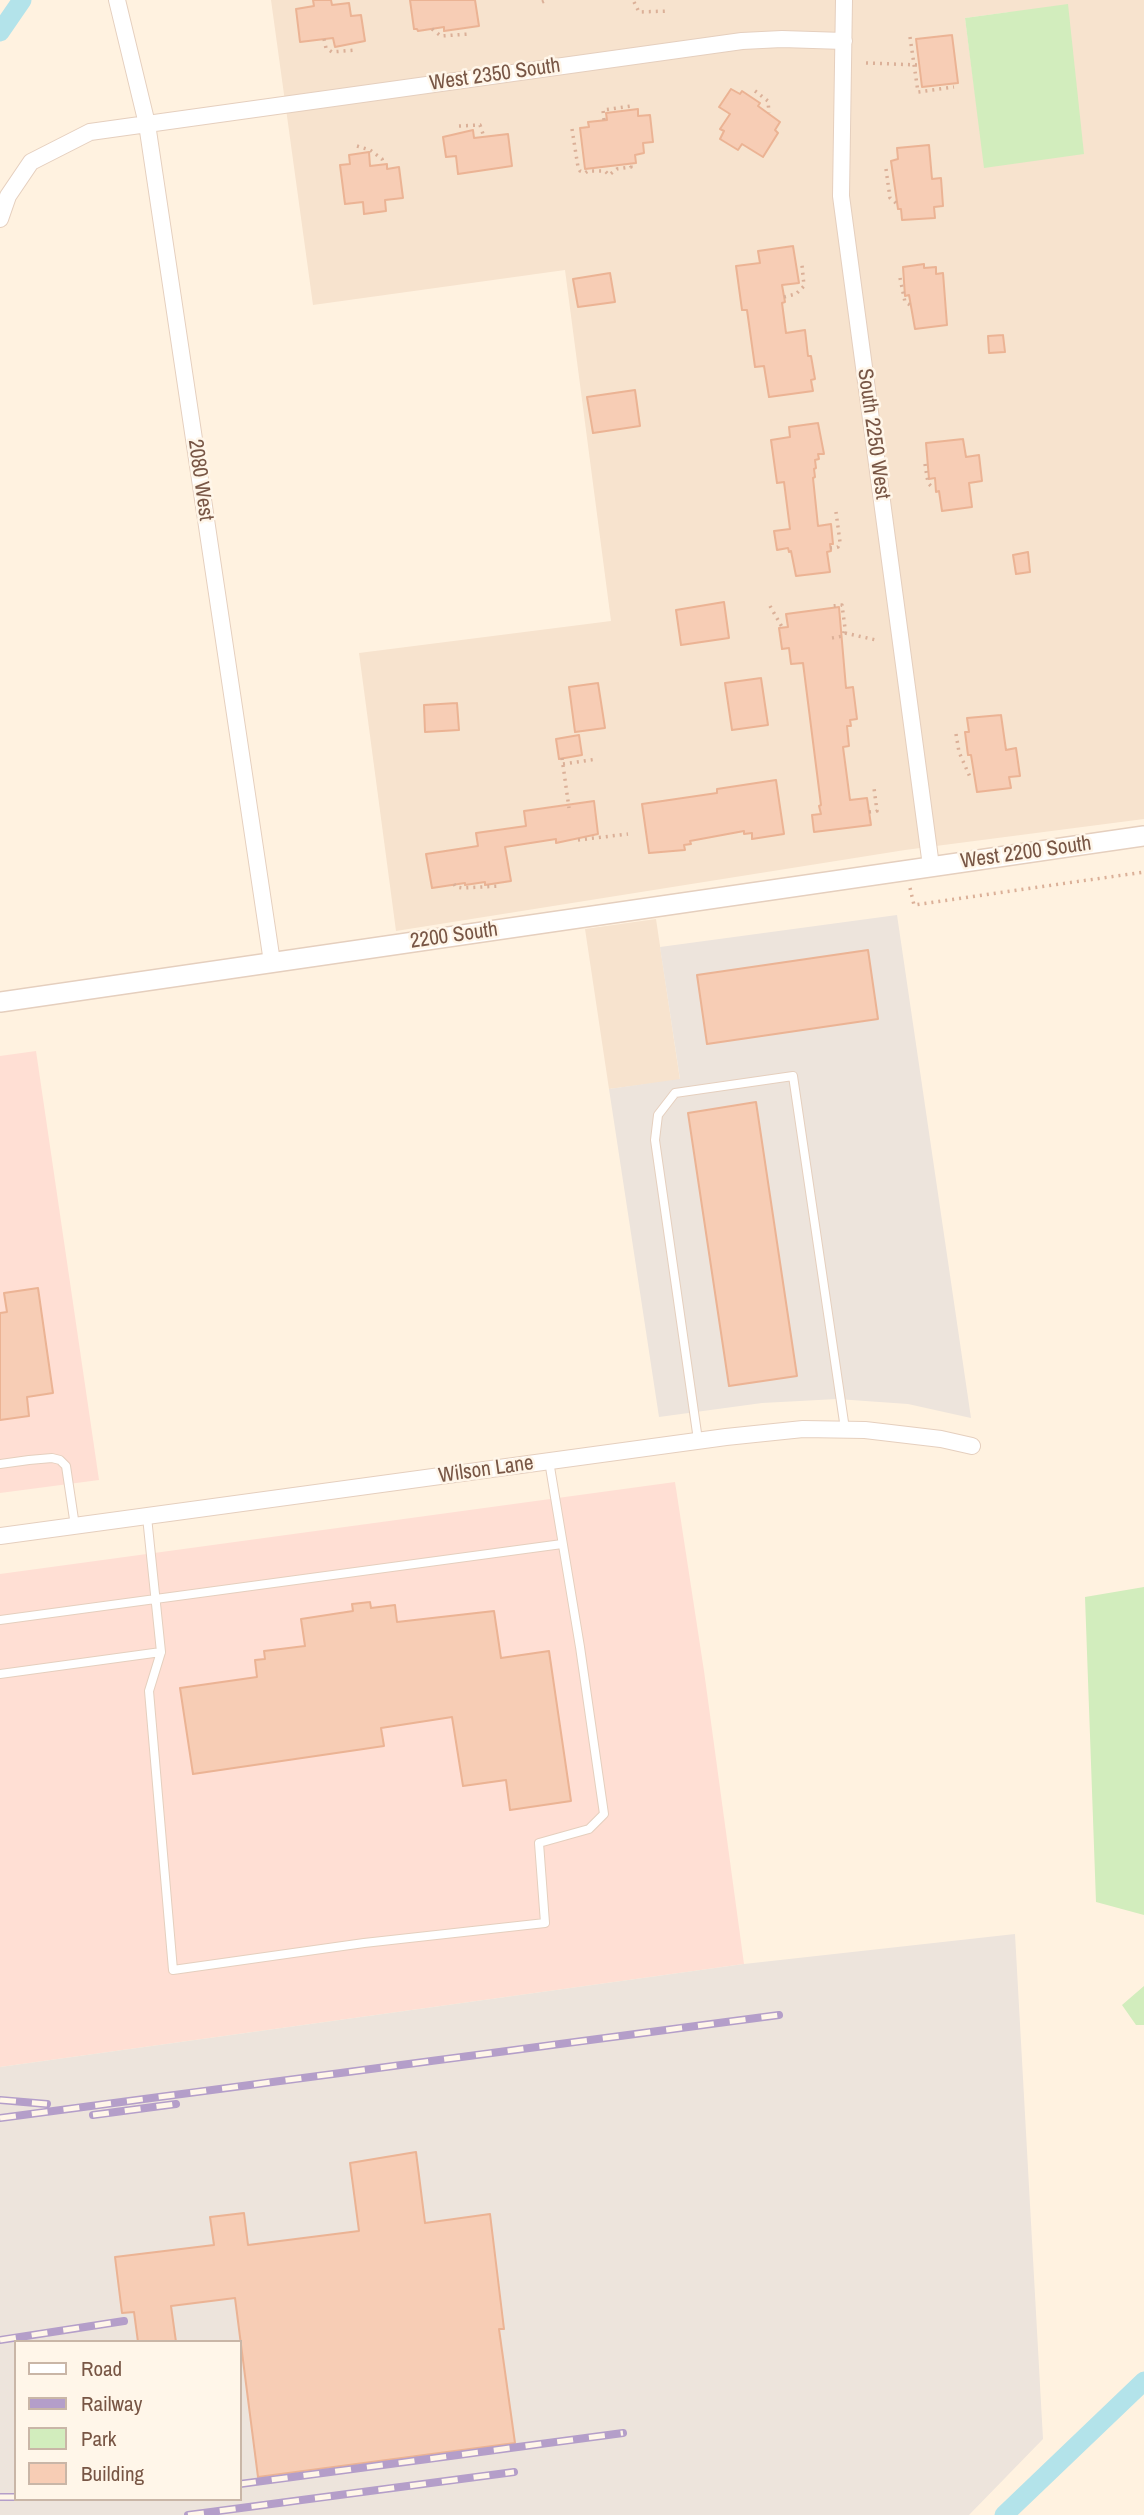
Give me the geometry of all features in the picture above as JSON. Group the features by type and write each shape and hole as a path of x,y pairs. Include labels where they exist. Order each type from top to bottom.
{"street":[{"name":"2080 West","path":"117,0 147,124 272,962"},
{"name":"South 2250 West","path":"844,0 841,196 931,866"},
{"name":"West 2350 South","path":"0,219 8,196 31,162 90,132 742,41 844,41"},
{"name":"West 2200 South","path":"908,876 931,866 1144,836"},
{"name":"2200 South","path":"0,1002 272,962 908,876"},
{"name":"Wilson Lane","path":"0,1536 698,1440 803,1429 845,1429 942,1439 972,1447"}],"lane":[{"path":"698,1440 655,1140 657,1115 675,1093 793,1076 845,1429"},
{"path":"0,1464 60,1460 66,1466 75,1526"},
{"path":"147,1517 162,1652 149,1691 173,1970 364,1943 545,1923 538,1843 589,1829 604,1814 549,1461"},
{"path":"0,1620 562,1544"},
{"path":"0,1674 162,1652"}],"path":[{"path":"542,2 547,0"},
{"path":"634,2 639,12 669,11"},
{"path":"432,29 441,36 468,34"},
{"path":"910,37 917,65 918,92 954,87"},
{"path":"324,39 326,48 332,52 355,50"},
{"path":"866,63 917,65"},
{"path":"755,91 768,101 769,113"},
{"path":"604,120 603,110 631,106"},
{"path":"459,126 480,125 484,137"},
{"path":"572,129 580,171 605,171 609,175 617,169 631,167 630,163"},
{"path":"357,146 370,150 382,159 384,164"},
{"path":"886,169 890,198 897,204"},
{"path":"784,297 796,294 804,286 802,265"},
{"path":"900,278 905,302 912,306"},
{"path":"925,464 928,483 935,487"},
{"path":"830,548 838,547 840,542 836,512"},
{"path":"832,606 842,605 845,633"},
{"path":"770,606 782,627"},
{"path":"832,638 845,633 876,640"},
{"path":"956,734 959,752 970,776 973,776"},
{"path":"562,758 569,808"},
{"path":"563,764 597,759"},
{"path":"869,812 877,811 874,788"},
{"path":"579,840 628,834"},
{"path":"908,876 914,905 1144,872"},
{"path":"454,884 463,888 500,886"}],"shaded area":[{"path":"271,0 1144,0 1144,819 905,850 396,931 359,653 611,621 565,270 313,305","holes":["1010,12 985,168 965,18"]},
{"path":"897,915 971,1418 908,1404 837,1399 762,1403 659,1417 609,1089 680,1079 660,947"},
{"path":"656,919 680,1080 609,1089 585,929"},
{"path":"36,1051 99,1480 0,1493 0,1056"},
{"path":"675,1482 744,1964 0,2067 0,1574"},
{"path":"1015,1934 1043,2439 969,2515 0,2515 0,2067 744,1964"}],"green space":[{"path":"1068,4 1084,154 984,168 965,18"},
{"path":"1144,1587 1144,1915 1096,1902 1085,1597"},
{"path":"1144,1986 1144,2025 1136,2025 1122,2005"}],"building":[{"path":"313,0 331,0 332,5 349,3 351,16 361,15 365,41 335,47 333,38 300,42 296,9 314,6"},
{"path":"410,0 475,0 479,26 444,31 444,27 418,31 414,29"},
{"path":"952,35 958,83 922,87 916,39"},
{"path":"731,89 740,94 742,91 760,103 758,106 780,122 775,130 778,133 763,157 742,144 738,150 720,139 724,131 720,129 730,114 719,107"},
{"path":"638,109 638,116 650,115 653,142 643,143 644,153 635,155 636,163 585,169 580,128 589,127 588,122 607,120 606,113"},
{"path":"473,130 474,138 508,134 512,166 458,174 456,156 446,157 443,137"},
{"path":"929,145 932,179 941,178 943,206 934,207 935,218 902,220 891,161 898,159 897,148"},
{"path":"369,152 370,166 387,164 387,169 399,167 403,198 385,200 386,211 364,214 363,202 345,204 340,165 350,164 349,155"},
{"path":"793,246 799,283 782,285 786,333 805,330 808,356 811,356 815,379 811,380 813,391 769,397 764,366 755,367 747,310 742,310 736,266 760,263 758,251"},
{"path":"924,264 924,268 936,267 936,274 943,273 947,325 915,329 909,295 905,296 903,267"},
{"path":"610,273 615,302 578,307 573,279"},
{"path":"1003,335 1005,352 989,353 988,336"},
{"path":"635,390 640,426 593,433 587,397"},
{"path":"818,423 824,454 818,454 819,459 815,460 813,478 818,526 831,524 833,544 830,544 831,551 827,552 830,572 796,576 791,551 789,552 788,548 777,550 774,531 790,529 784,482 777,483 771,440 790,437 789,427"},
{"path":"963,439 966,457 979,455 982,481 969,483 972,507 942,511 935,478 929,479 926,443"},
{"path":"1028,552 1030,572 1016,574 1013,555"},
{"path":"724,602 729,638 681,645 676,610"},
{"path":"839,607 846,688 853,687 857,719 850,720 851,726 847,726 849,746 843,747 850,800 867,798 871,825 814,832 812,815 821,814 821,805 803,663 791,664 789,648 782,649 779,628 788,627 786,614"},
{"path":"761,678 768,725 732,730 725,683"},
{"path":"598,683 605,728 575,732 569,687"},
{"path":"457,703 459,730 425,732 424,705"},
{"path":"1001,715 1006,750 1016,748 1020,776 1009,777 1011,788 977,792 971,755 968,755 965,732 969,732 967,718"},
{"path":"579,735 582,755 559,759 556,739"},
{"path":"776,780 784,834 752,839 752,833 744,834 744,831 690,841 691,844 684,845 685,850 649,853 642,804 717,793 717,789"},
{"path":"594,801 598,834 556,843 556,839 505,847 511,881 432,888 426,854 478,846 476,833 526,826 524,811"},
{"path":"868,950 878,1019 707,1044 697,975"},
{"path":"756,1102 797,1376 729,1386 688,1113"},
{"path":"38,1288 53,1393 27,1397 29,1416 0,1420 0,1313 7,1312 4,1293"},
{"path":"370,1602 371,1608 395,1605 397,1622 494,1611 501,1658 549,1651 571,1801 510,1810 506,1780 463,1786 452,1717 381,1728 384,1746 193,1774 180,1688 257,1677 255,1660 265,1659 264,1651 305,1646 301,1619 353,1611 352,1604"},
{"path":"416,2152 425,2223 490,2214 504,2329 499,2329 515,2443 258,2477 235,2298 171,2306 176,2340 138,2340 134,2312 122,2313 115,2257 214,2245 210,2217 244,2213 248,2245 359,2231 350,2163"}],"waterway":[{"path":"0,32 22,0"},
{"path":"1004,2515 1144,2381"}],"railway":[{"path":"0,2118 779,2015"},
{"path":"0,2100 47,2104"},
{"path":"93,2115 176,2104"},
{"path":"0,2340 124,2321"},
{"path":"242,2484 623,2433"},
{"path":"188,2515 514,2472"},
{"path":"0,2497 14,2497"}]}
